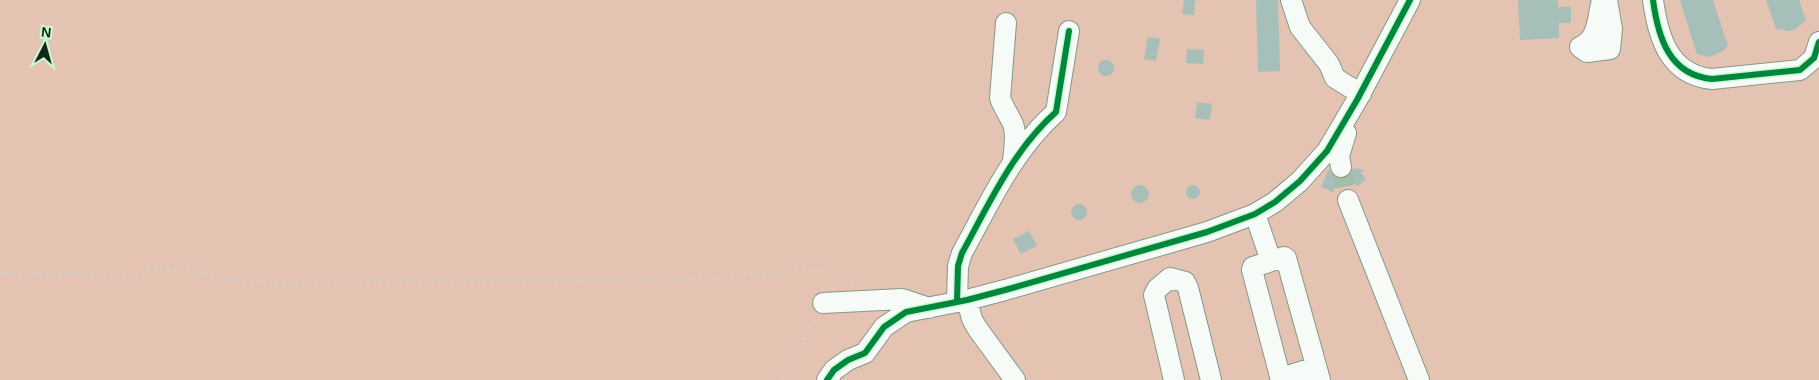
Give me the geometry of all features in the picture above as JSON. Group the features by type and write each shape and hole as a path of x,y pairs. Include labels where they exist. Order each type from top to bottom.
{"street":[{"path":"1291,0 1300,27 1329,64 1336,78 1359,97"},
{"path":"827,380 834,370 848,360 865,353 884,328 906,312 962,301 1222,227 1255,214 1281,198 1312,169 1326,151 1359,97 1410,0"},
{"path":"1602,0 1596,32 1590,43 1580,47 1587,52 1610,49 1612,29 1607,0"},
{"path":"1653,0 1659,29 1669,55 1688,73 1703,78 1712,79 1800,70 1814,58 1819,42"},
{"path":"1006,23 1000,98 1004,110 1013,125 1015,135 1013,161"},
{"path":"1015,380 977,328 962,301 958,266 962,253 1013,161 1056,112 1069,31"},
{"path":"1341,167 1339,161 1340,152 1359,97"},
{"path":"1348,200 1419,380"},
{"path":"1255,214 1272,261"},
{"path":"1160,245 1170,278"},
{"path":"1286,258 1318,374 1281,379 1252,270 1253,267 1272,261 1286,258"},
{"path":"1170,278 1157,289 1154,295 1174,380"},
{"path":"1170,278 1185,282 1188,288 1211,380"},
{"path":"823,303 902,299 929,308"}],"path":[{"path":"0,273 10,275 79,273 124,278 155,268 195,271 222,280 279,284 694,279 821,269 860,287"},
{"path":"782,380 823,303"}],"shaded area":[{"path":"0,0 1819,0 1819,380 0,380"}],"building":[{"path":"1184,0 1195,0 1194,15 1182,14"},
{"path":"1256,0 1278,0 1280,71 1258,72"},
{"path":"1518,0 1558,0 1558,7 1571,7 1571,23 1559,23 1559,38 1520,40"},
{"path":"1680,0 1713,0 1728,46 1724,50 1709,57 1697,54"},
{"path":"1766,0 1799,0 1806,20 1794,30 1776,29"},
{"path":"1148,37 1160,39 1156,61 1144,59"},
{"path":"1187,49 1204,50 1203,64 1186,63"},
{"path":"1106,60 1114,68 1106,76 1098,68"},
{"path":"1197,102 1212,104 1210,120 1195,118"},
{"path":"1353,168 1365,170 1361,173 1366,179 1358,186 1353,182 1336,184 1333,192 1321,187 1329,169 1332,175 1343,179 1349,176"},
{"path":"1140,185 1146,188 1149,194 1146,200 1140,203 1134,200 1131,194 1134,188"},
{"path":"1190,185 1196,185 1200,192 1196,199 1190,199 1186,195 1186,189"},
{"path":"1076,204 1082,204 1087,209 1085,218 1076,220 1071,215 1071,209"},
{"path":"1029,231 1037,246 1021,254 1013,239"}],"tunnel":[{"path":"1341,167 1348,200"}],"cycle path":[{"path":"827,380 834,370 848,360 865,353 884,327 906,312 967,300 1005,290 1207,232 1255,214 1275,202 1300,181 1327,151 1357,100 1410,0"},
{"path":"1653,0 1658,27 1668,52 1685,70 1697,76 1712,79 1800,70 1814,58 1819,42"},
{"path":"957,302 958,266 962,253 1014,160 1056,112 1069,31"}]}
